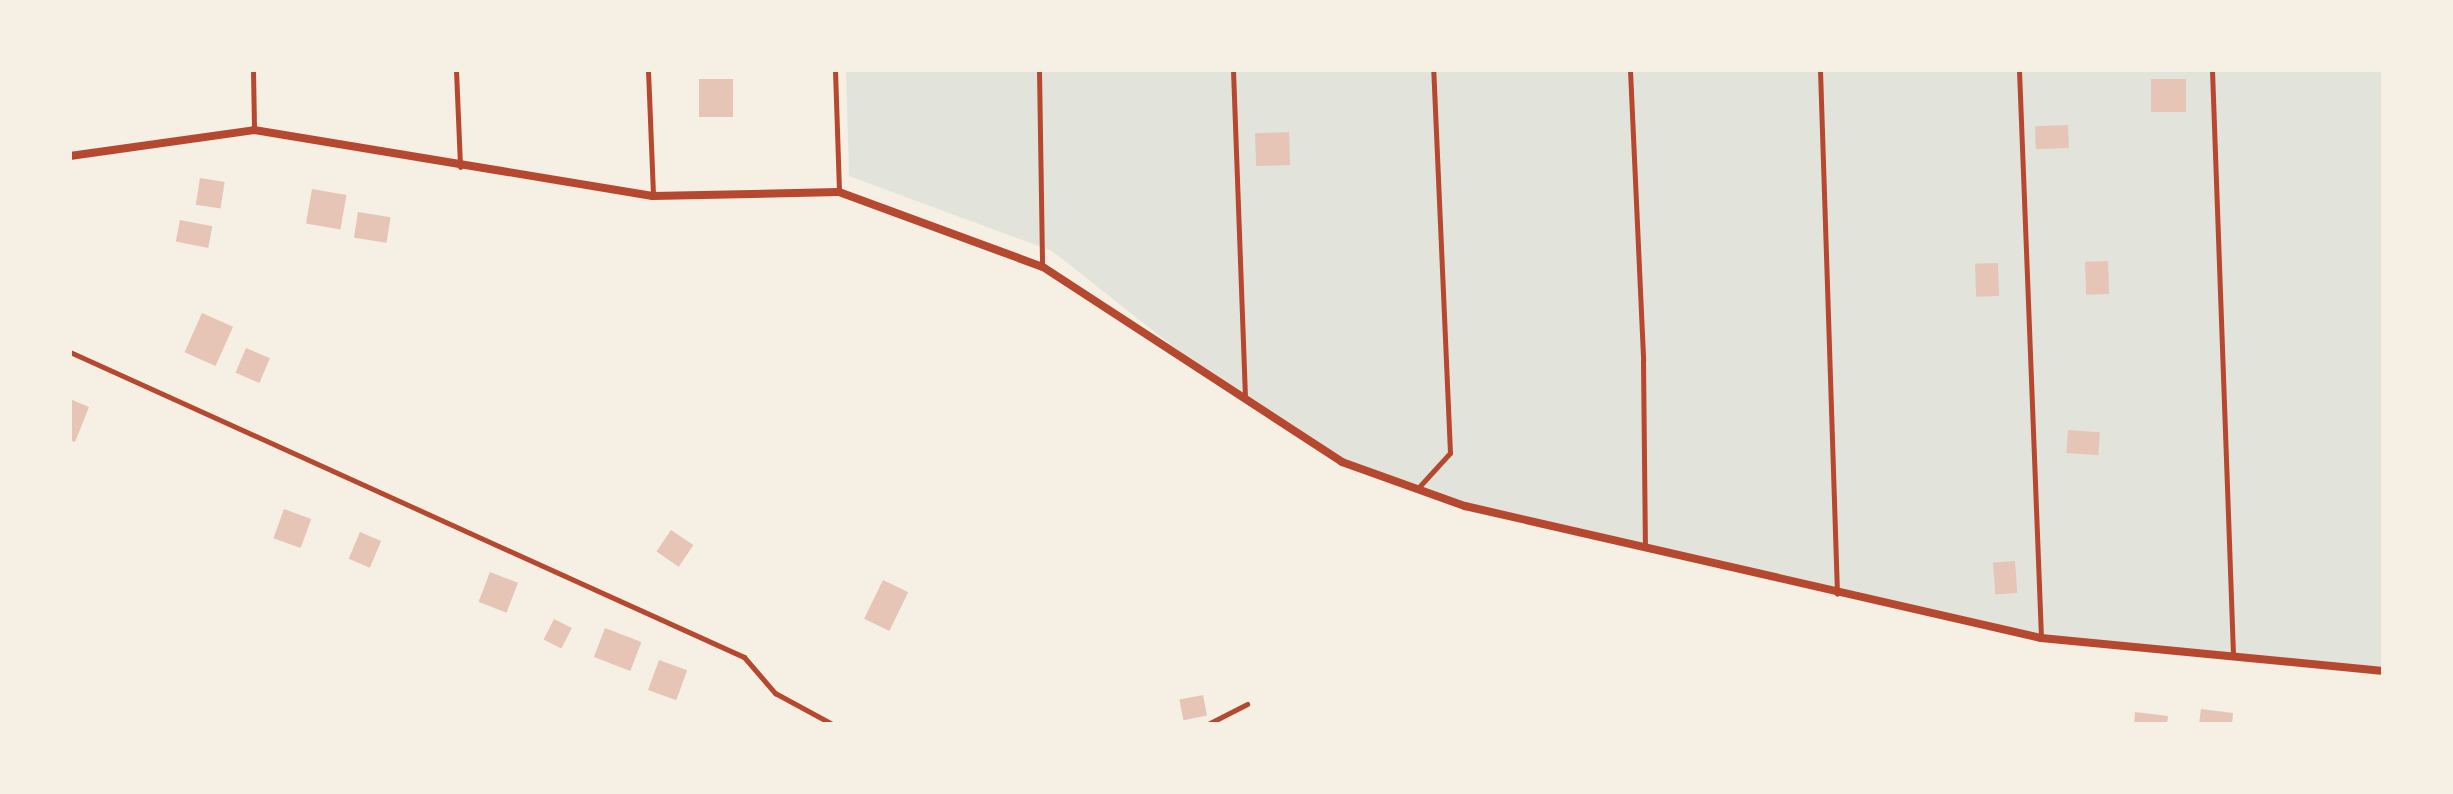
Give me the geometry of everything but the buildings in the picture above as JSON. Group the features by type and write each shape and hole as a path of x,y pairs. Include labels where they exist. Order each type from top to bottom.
{"street":[{"path":"70,156 254,130 460,168 653,196 839,192 1043,267 1245,403 1342,462 1416,490 1837,595 2041,638 2383,671"}],"lane":[{"path":"253,70 254,130"},
{"path":"456,70 460,168"},
{"path":"648,70 653,196"},
{"path":"835,70 839,192"},
{"path":"1039,70 1043,267"},
{"path":"1233,70 1245,403"},
{"path":"1416,490 1450,453 1433,70"},
{"path":"1630,70 1643,361 1645,548"},
{"path":"1820,70 1837,595"},
{"path":"2019,70 2041,638"},
{"path":"2212,70 2233,655"},
{"path":"70,352 744,657 775,693 832,724"},
{"path":"1208,724 1247,704"}],"shaded area":[{"path":"846,70 2383,70 2383,671 2041,638 1465,506 1342,462 1245,403 1052,251 849,176"}]}
